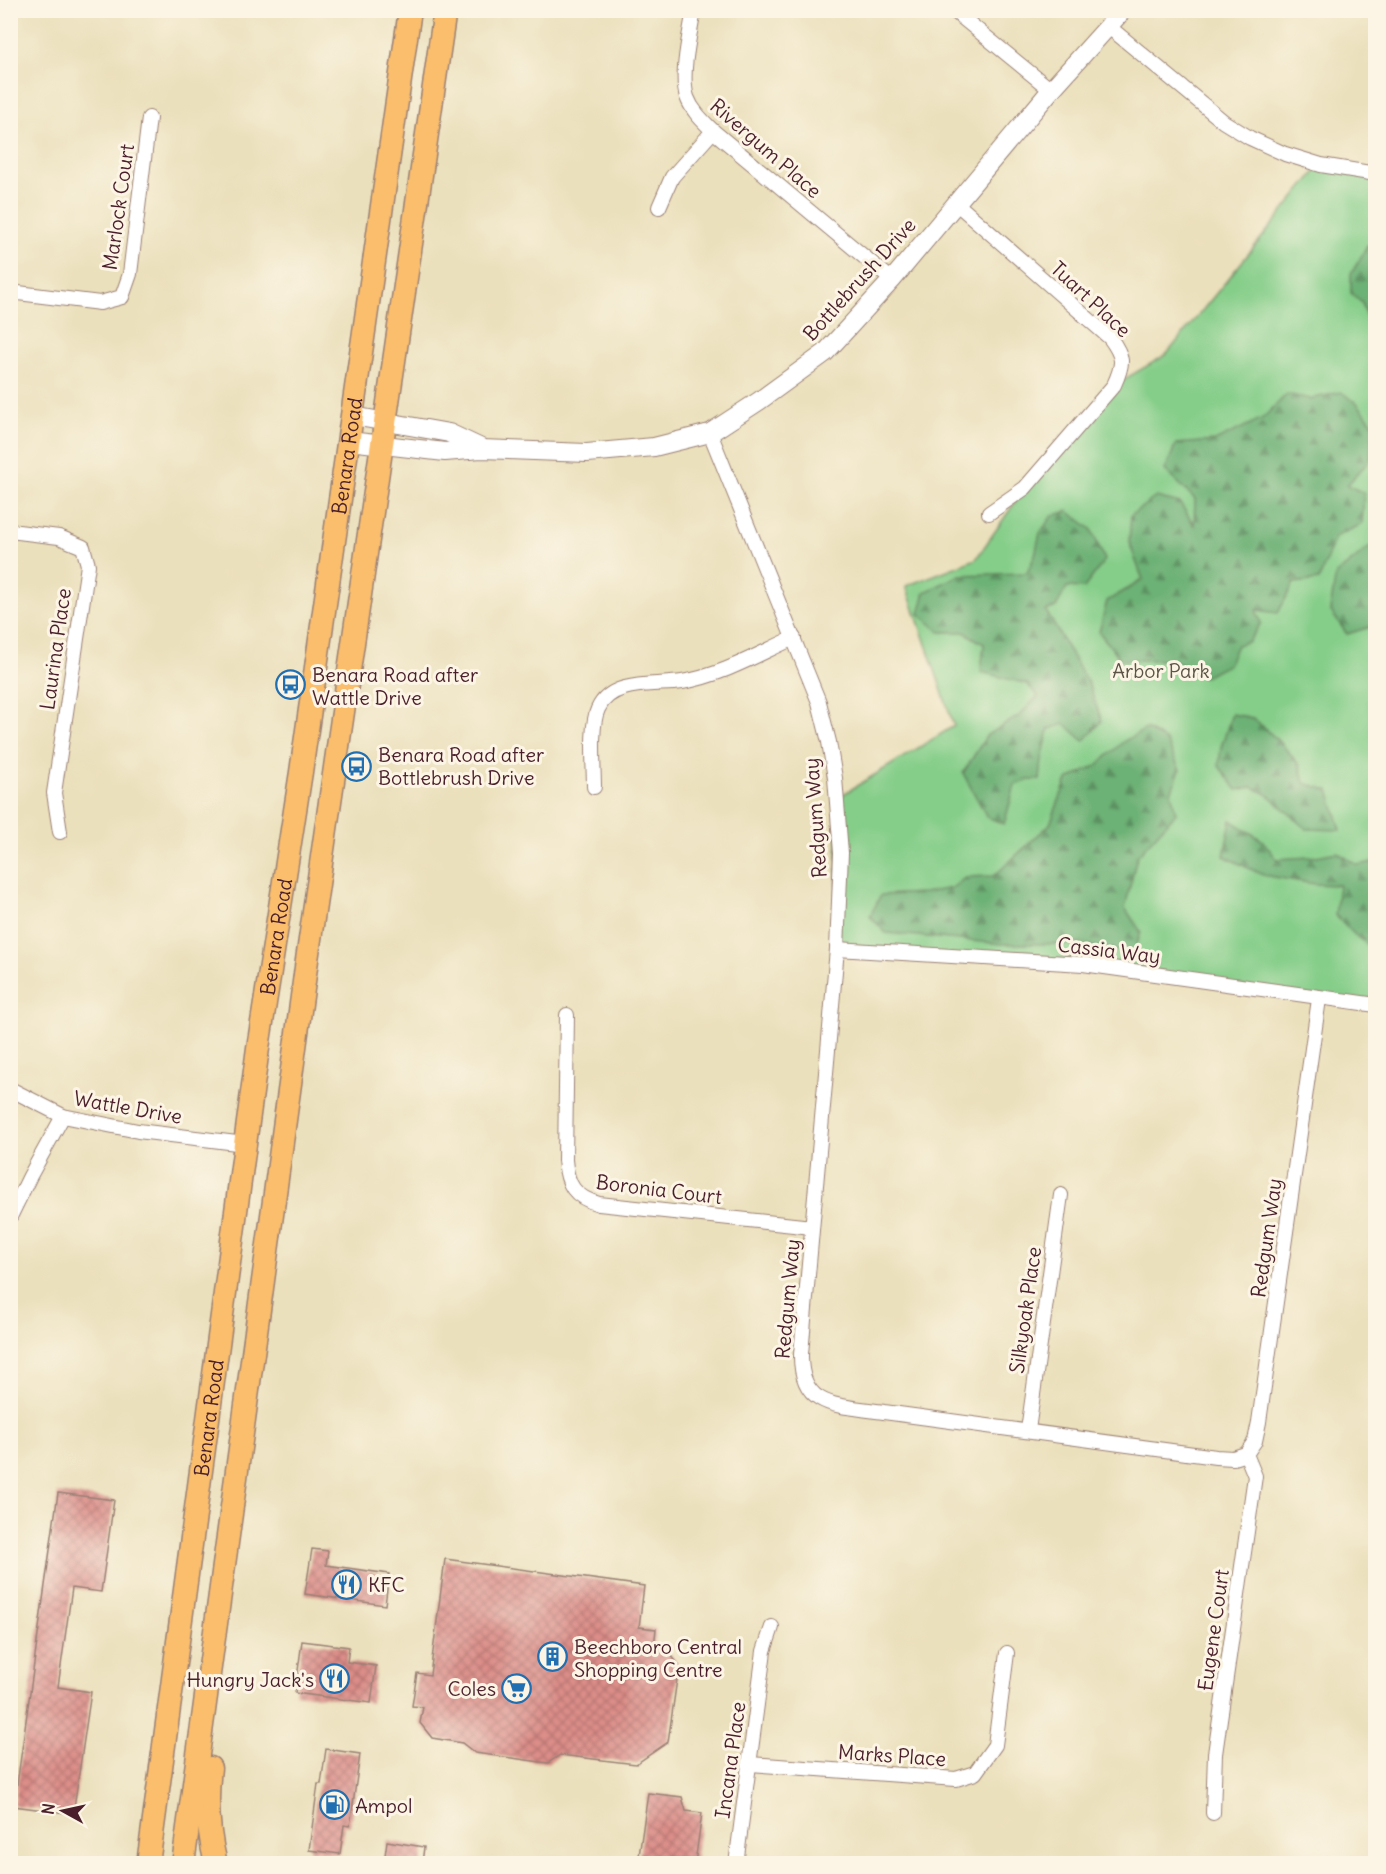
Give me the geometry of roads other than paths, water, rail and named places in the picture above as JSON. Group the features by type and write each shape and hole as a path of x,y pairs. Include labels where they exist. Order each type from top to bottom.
{"main road":[{"name":"Benara Road","path":"212,1703 227,1646 220,1592 224,1562 198,1502 245,1144 301,772 410,10"},
{"name":"Benara Road","path":"148,1863 190,1556 231,1507 333,776 445,10"},
{"path":"301,772 333,776"},
{"path":"245,1144 281,1149"},
{"path":"175,1669 186,1691 193,1698 212,1703"},
{"path":"183,1863 212,1703"},
{"path":"212,1703 207,1792 211,1842 216,1863"}],"street":[{"name":"Rivergum Place","path":"694,10 685,80 687,96 693,110 713,131 892,280"},
{"path":"953,10 1051,90"},
{"name":"Bottlebrush Drive","path":"349,441 445,452 482,449 567,454 615,452 654,447 710,433 759,401 825,352 892,280 1051,90 1123,10"},
{"path":"1108,27 1224,122 1250,138 1285,154 1321,165 1376,174"},
{"name":"Marlock Court","path":"10,292 100,303 122,297 130,274 149,117"},
{"path":"659,207 672,177 713,131"},
{"name":"Tuart Place","path":"956,203 1110,338 1121,353 1120,371 1114,385 1025,488 989,513"},
{"name":"Bottlebrush Drive","path":"352,416 449,433 482,449"},
{"name":"Redgum Way","path":"710,433 819,702 835,778 841,853 837,949 800,1371 806,1386 817,1398 830,1403 884,1412 1216,1457 1233,1458 1246,1454 1255,1441 1259,1422 1319,999"},
{"name":"Laurina Place","path":"10,531 59,537 82,547 88,565 54,793 60,832"},
{"path":"594,788 597,709 613,692 627,687 682,682 710,675 794,638"},
{"name":"Cassia Way","path":"837,949 1083,964 1319,999 1376,1005"},
{"name":"Boronia Court","path":"567,1015 565,1160 566,1177 573,1190 586,1200 599,1204 812,1227"},
{"name":"Wattle Drive","path":"10,1089 63,1116 138,1131 245,1144"},
{"path":"10,1217 63,1116"},
{"name":"Silkyoak Place","path":"1028,1430 1061,1195"},
{"name":"Eugene Court","path":"1213,1813 1215,1754 1255,1476 1246,1454"},
{"name":"Incana Place","path":"736,1863 764,1651 772,1627"},
{"name":"Marks Place","path":"750,1764 956,1779 975,1773 995,1745 1007,1653"}],"place":[{"name":"Benara Road after Wattle Drive","path":"291,685"},
{"name":"Benara Road after Bottlebrush Drive","path":"357,766"},
{"name":"KFC","path":"347,1584"},
{"name":"Beechboro Central Shopping Centre","path":"553,1657"},
{"name":"Hungry Jack's","path":"335,1679"},
{"name":"Coles","path":"517,1688"},
{"name":"Ampol","path":"334,1805"}],"park label":[{"name":"Arbor Park","path":"1161,670"}]}
